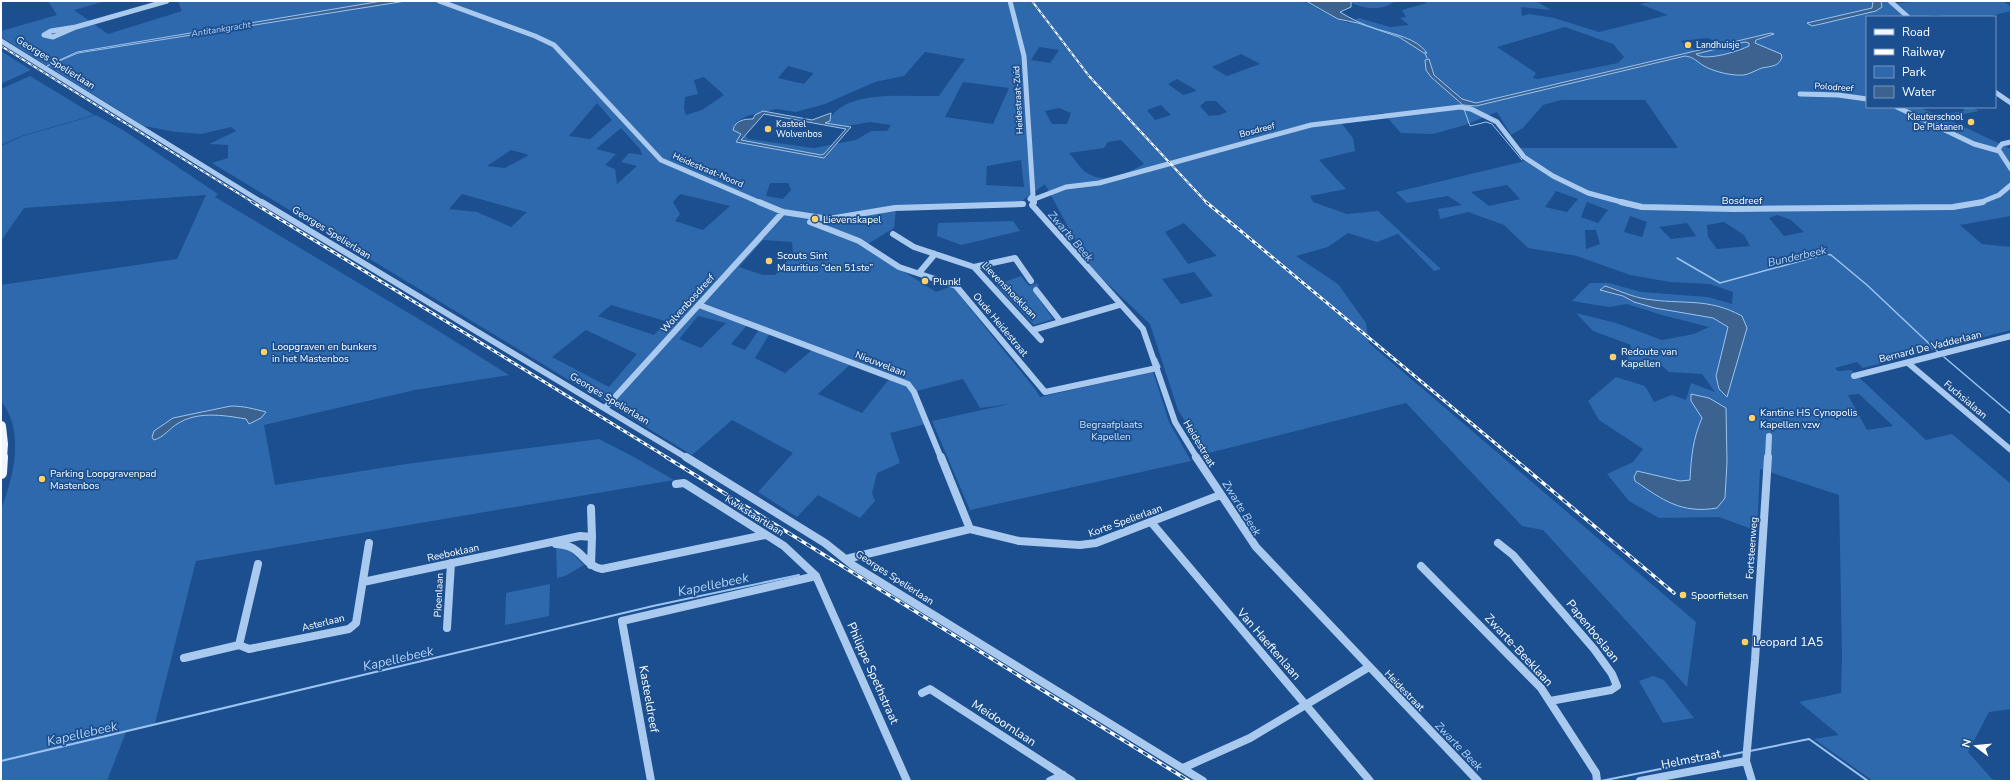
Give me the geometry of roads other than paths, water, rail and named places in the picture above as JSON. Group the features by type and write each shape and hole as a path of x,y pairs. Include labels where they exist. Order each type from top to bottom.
{"main road":[{"path":"1,426 3,444 1,473"}],"street":[{"path":"76,27 54,30 44,35 53,37 76,27 167,1"},
{"name":"Heidestraat-Noord","path":"439,1 535,36 554,45 661,160 783,212 829,218 895,208 1023,204 1027,206 1031,202"},
{"name":"Heidestraat-Zuid","path":"1010,1 1025,63 1033,195 1031,202"},
{"path":"1890,1 1907,16"},
{"name":"Georges Spelierlaan","path":"1,41 342,251 605,408 825,543 854,566 1203,781"},
{"path":"1996,93 2009,102"},
{"name":"Polodreef","path":"1800,94 1838,95 1866,99"},
{"path":"1996,98 2009,102"},
{"name":"Bosdreef","path":"1031,202 1066,187 1104,182 1319,123 1451,107 1472,109 1490,118 1492,121 1497,122 1519,152 1540,169 1588,193 1642,207 1725,209 1953,207 1977,204 1994,198 2011,185"},
{"path":"1899,108 1979,146 1999,151 2011,169"},
{"path":"1999,151 2000,146 2011,142"},
{"name":"Heidestraat","path":"1031,202 1120,305 1143,329 1158,368 1175,422 1242,529 1267,561 1478,781"},
{"name":"Wolvenbosdreef","path":"605,408 783,212"},
{"name":"Oude Heidestraat","path":"810,222 859,241 899,267 956,286 1046,392 1158,368"},
{"name":"Lievenshoeklaan","path":"893,234 914,247 974,267 1042,340"},
{"path":"919,273 935,254"},
{"path":"974,267 1015,258 1030,281"},
{"path":"1036,290 1061,322"},
{"name":"Nieuwelaan","path":"699,305 902,381 911,386 970,529"},
{"path":"1033,330 1120,305"},
{"name":"Bernard De Vadderlaan","path":"1854,376 2011,336"},
{"name":"Fuchsialaan","path":"1908,362 2011,450"},
{"name":"Fortsteenweg","path":"1752,781 1746,761 1755,661 1769,436"},
{"path":"2001,442 2011,440"},
{"name":"Kwikstaartlaan","path":"676,484 684,483 784,546 816,576"},
{"name":"Korte Spelierlaan","path":"846,559 970,529 1019,541 1080,545 1096,543 1220,495"},
{"path":"591,508 593,548 591,564 602,568 766,535"},
{"name":"Van Haeftenlaan","path":"1151,522 1370,781"},
{"name":"Reeboklaan","path":"364,582 580,536 592,537"},
{"name":"Asterlaan","path":"184,658 239,645 249,649 258,648 349,629 356,623 358,616 369,543"},
{"name":"Reeboklaan","path":"547,543 565,544 576,549 591,564"},
{"name":"Papenboslaan","path":"1498,543 1513,555 1594,649 1612,674 1617,686 1611,690 1550,701"},
{"name":"Pioenlaan","path":"447,628 451,563"},
{"path":"239,645 258,564"},
{"name":"Zwarte-Beeklaan","path":"1421,566 1541,688 1596,773 1597,781"},
{"name":"Kasteeldreef","path":"651,781 622,622 816,576"},
{"name":"Philippe Spethstraat","path":"816,576 907,781"},
{"path":"1183,768 1250,738 1369,667"},
{"name":"Meidoornlaan","path":"922,693 930,690 935,692 1072,781"},
{"name":"Helmstraat","path":"1640,781 1746,761"},
{"path":"1050,781 1063,775"}],"water":[{"name":"Antitankgracht","path":"382,1 406,1 78,53 47,66 77,52"},
{"path":"1306,1 1351,1 1351,7 1340,12 1367,26 1411,40 1423,48 1427,53 1424,53 1399,37 1358,23 1338,19"},
{"path":"1873,1 1881,1 1882,7 1876,11 1812,26 1807,23 1872,8"},
{"path":"1771,33 1774,34 1756,40 1755,43 1781,54 1782,57 1779,63 1774,66 1739,75 1713,70 1685,56 1476,106 1463,105 1431,77 1426,70 1425,60 1429,59 1434,75 1462,99 1476,103","holes":["1745,42 1749,43 1749,46 1722,55 1707,57 1696,54"]},
{"path":"763,111 812,120 831,113 830,121 825,123 851,127 824,158 736,142 741,134 733,130 736,124 744,120 753,119 755,115","holes":["764,114 846,129 824,154 821,155 741,140"]},
{"path":"1605,286 1646,299 1717,306 1742,316 1747,328 1727,397 1719,389 1716,376 1728,327 1713,318 1655,308 1634,302 1623,296 1600,290"},
{"path":"1691,394 1709,398 1726,408 1727,462 1725,498 1717,508 1693,509 1673,504 1635,481 1634,477 1637,471 1680,481 1690,480 1693,448 1696,433 1702,418 1691,401"},
{"path":"231,406 245,407 266,412 261,418 249,424 246,419 228,416 210,415 193,417 177,424 158,439 154,440 152,437 154,431 173,418"}],"waterway":[{"name":"Bunderbeek","path":"1425,53 1427,58"},
{"name":"Bunderbeek","path":"1464,109 1470,126 1486,122 1492,124 1522,160"},
{"name":"Bunderbeek","path":"1677,258 1720,283 1826,254 1831,255 1867,285 1938,352"},
{"name":"Bunderbeek","path":"1944,357 2011,414"},
{"name":"Zwarte Beek","path":"1156,358 1160,367"},
{"name":"Kapellebeek","path":"1,761 653,606 799,575"},
{"name":"Zwarte Beek","path":"1750,751 1809,739 1868,781"},
{"name":"Zwarte Beek","path":"1601,781 1744,752"}],"railway":[{"path":"1032,1 1089,76 1206,202"},
{"path":"1,46 254,203"},
{"path":"252,202 668,458"},
{"path":"1206,202 1513,458"},
{"path":"666,457 1189,781"},
{"path":"1512,457 1674,593"}],"place":[{"name":"Landhuisje","path":"1688,45"},
{"name":"Kleuterschool De Platanen","path":"1971,122"},
{"name":"Kasteel Wolvenbos","path":"768,129"},
{"name":"Lievenskapel","path":"815,219"},
{"name":"Scouts Sint Mauritius “den 51ste”","path":"769,261"},
{"name":"Plunk!","path":"925,281"},
{"name":"Loopgraven en bunkers in het Mastenbos","path":"264,352"},
{"name":"Redoute van Kapellen","path":"1613,357"},
{"name":"Kantine HS Cynopolis Kapellen vzw","path":"1752,418"},
{"name":"Parking Loopgravenpad Mastenbos","path":"42,479"},
{"name":"Spoorfietsen","path":"1683,595"},
{"name":"Leopard 1A5","path":"1745,642"}],"park label":[{"name":"Begraafplaats Kapellen","path":"1111,430"}]}
